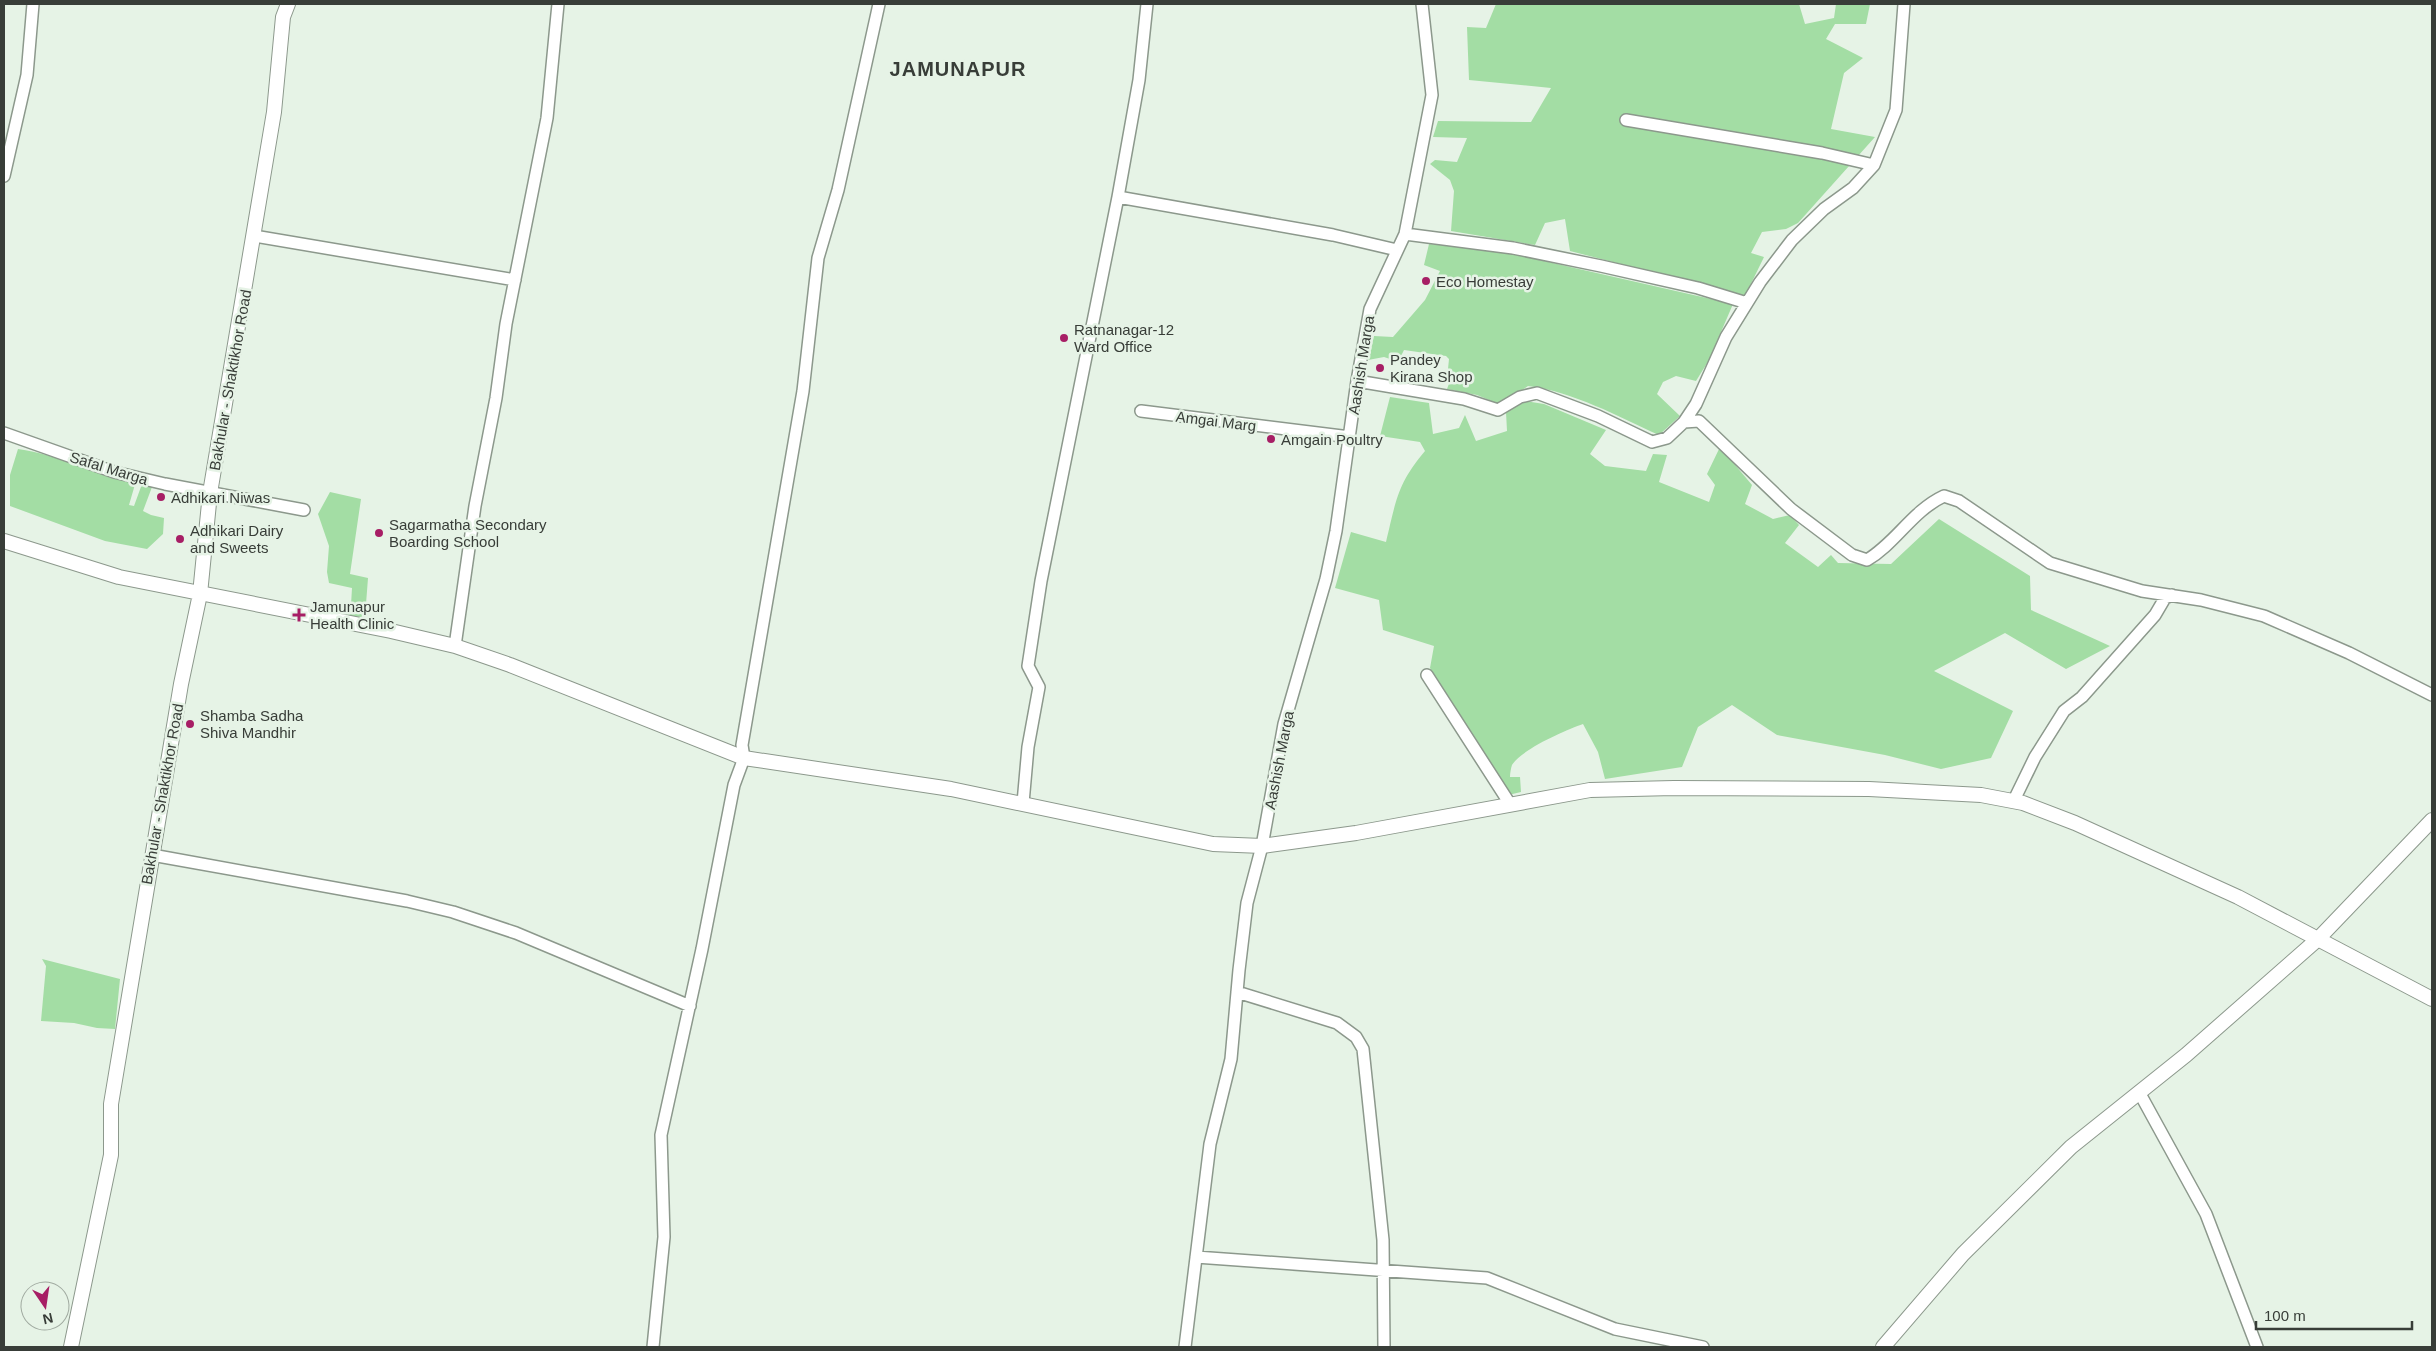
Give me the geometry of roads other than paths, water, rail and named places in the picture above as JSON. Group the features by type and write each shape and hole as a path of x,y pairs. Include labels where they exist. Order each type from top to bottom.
{"street":[{"path":"4,176 27,75 33,4"},
{"name":"Bakhular - Shaktikhor Road","path":"71,1347 110,1155 111,1104 181,684 200,594 210,492 274,112 283,17 288,4"},
{"path":"455,646 472,524 496,398 514,280 547,118 558,4"},
{"path":"653,1347 664,1237 661,1134 690,1006 734,785 744,758 742,745 803,390 818,258 838,190 879,4"},
{"path":"1023,803 1028,747 1039,687 1028,666 1041,581 1118,197 1139,80 1147,4"},
{"name":"Aashish Marga","path":"1185,1347 1210,1144 1231,1059 1248,903 1262,846 1284,724 1326,579 1370,309 1405,234 1432,95 1422,4"},
{"path":"1357,381 1464,399 1498,410 1520,397 1537,393 1598,416 1652,442 1667,438 1684,422 1696,404 1726,337 1747,302 1792,240 1824,209 1853,188 1874,164 1896,110 1904,4"},
{"path":"1626,120 1804,150 1874,164"},
{"path":"1118,197 1333,235 1397,250"},
{"path":"1405,234 1513,248 1698,288 1747,302"},
{"path":"254,236 514,280"},
{"name":"Amgai Marg","path":"1141,411 1350,437"},
{"path":"1684,422 1699,421 1791,509 1852,554 1867,560 1880,552 1928,504 1944,496 1959,501 2050,563 2142,591 2201,600 2264,616 2349,653 2432,695"},
{"name":"Safal Marga","path":"4,433 114,472 304,510"},
{"path":"4,541 119,577 391,631 455,646 510,665 744,758 951,789 1213,844 1262,846 1356,834 1590,790 1879,789 1981,795 2020,802 2075,823 2229,893 2432,999"},
{"path":"2020,802 2016,796 2022,782 2064,711 2082,697 2155,615 2165,598 2172,595"},
{"path":"1427,675 1510,804"},
{"path":"1882,1347 1963,1254 2071,1147 2186,1056 2318,939 2432,820"},
{"path":"152,855 408,901 453,912 516,933 690,1006"},
{"path":"1238,992 1337,1022 1356,1037 1363,1049 1383,1240 1384,1347"},
{"path":"2139,1092 2206,1214 2257,1347"},
{"path":"1196,1257 1487,1278 1615,1330 1703,1347"}],"place":[{"name":"Eco Homestay","path":"1426,281"},
{"name":"Ratnanagar-12 Ward Office","path":"1064,338"},
{"name":"Pandey Kirana Shop","path":"1380,368"},
{"name":"Amgain Poultry","path":"1271,439"},
{"name":"Adhikari Niwas","path":"161,497"},
{"name":"Sagarmatha Secondary Boarding School","path":"379,533"},
{"name":"Adhikari Dairy and Sweets","path":"180,539"},
{"name":"Jamunapur Health Clinic","path":"299,615"},
{"name":"Shamba Sadha Shiva Mandhir","path":"190,724"}],"district":[{"name":"JAMUNAPUR","path":"958,69"}]}
